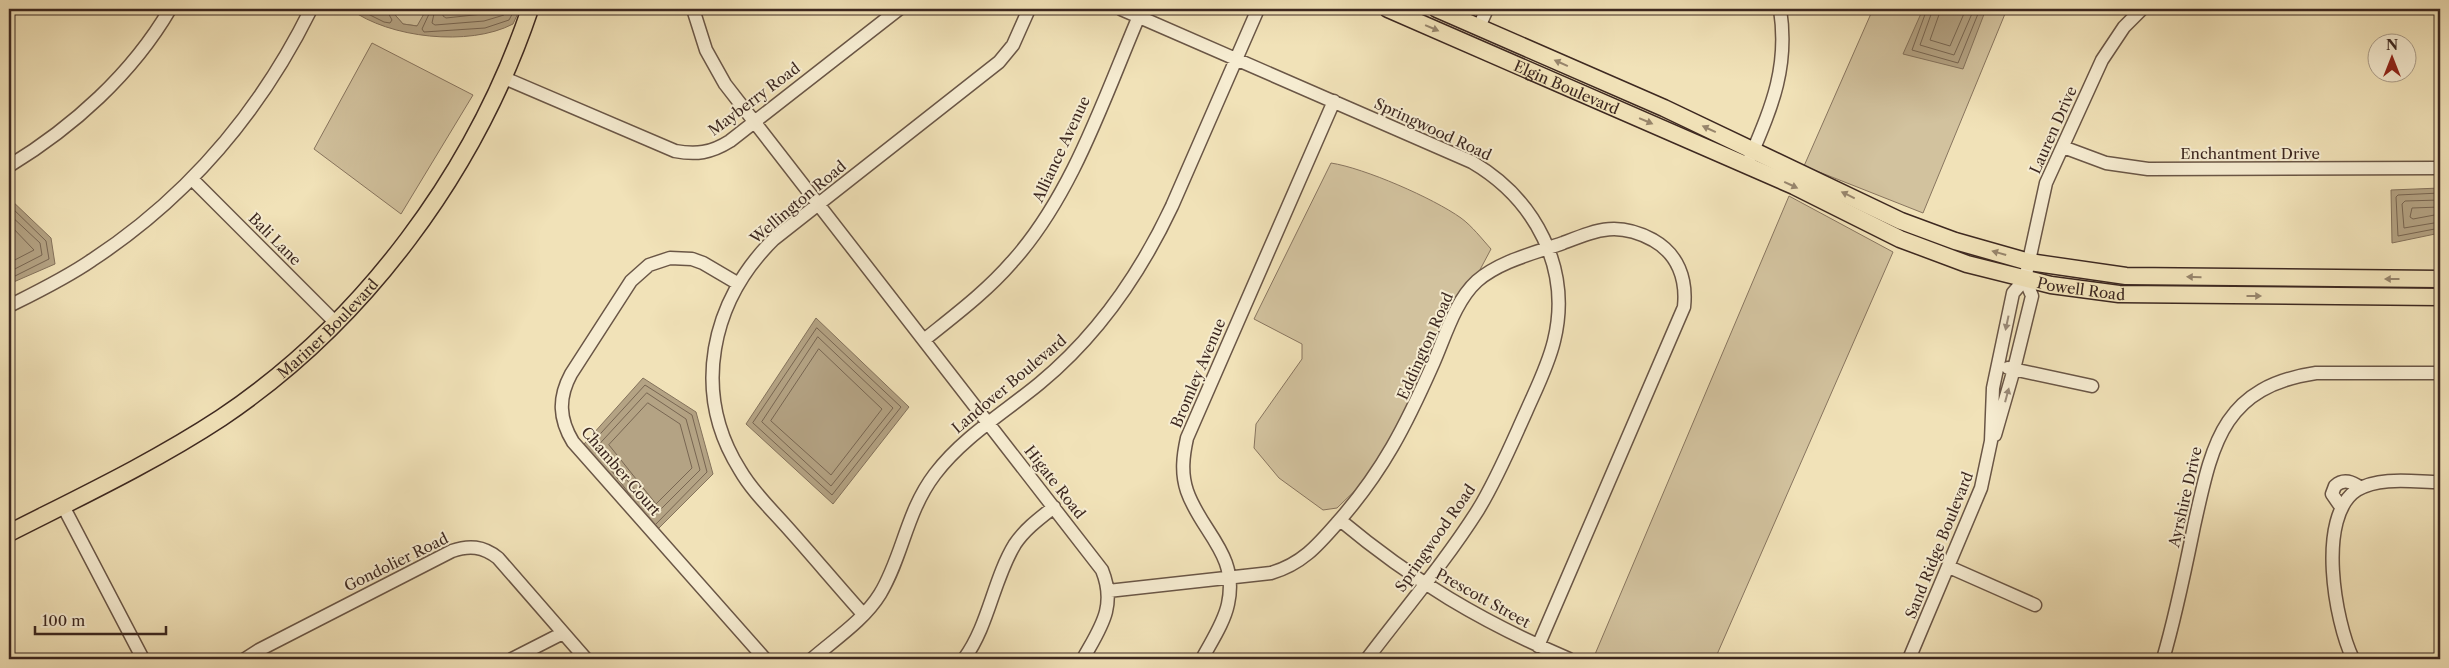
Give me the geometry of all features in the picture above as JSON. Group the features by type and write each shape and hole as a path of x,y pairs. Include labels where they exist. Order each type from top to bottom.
{"main road":[{"name":"Mariner Boulevard","path":"9,533 152,460 221,418 288,366 336,322 386,266 436,199 478,127 530,9"},
{"name":"Elgin Boulevard","path":"1388,9 1750,157"},
{"name":"Elgin Boulevard","path":"1437,9 1479,27 1750,157"},
{"name":"Powell Road","path":"1750,157 1955,241 2028,262 2126,276 2440,279"},
{"name":"Powell Road","path":"1750,157 1930,252 2025,279 2079,290 2119,294 2440,297"}],"street":[{"path":"9,12 12,9"},
{"path":"9,166 58,132 108,89 148,42 170,9"},
{"path":"9,306 59,280 121,241 151,218 192,180 216,155 258,101 295,41 311,9"},
{"path":"693,9 699,33 715,68 754,122 924,340"},
{"name":"Mayberry Road","path":"502,76 675,151 689,154 709,152 720,148 899,9"},
{"name":"Wellington Road","path":"864,614 751,487 739,470 721,431 713,392 714,352 724,311 738,283 764,248 999,62 1013,45 1029,9"},
{"name":"Springwood Road","path":"1121,9 1472,162 1505,184 1530,212 1548,248 1556,279 1558,300 1558,320 1549,359 1495,480 1460,537 1367,659"},
{"name":"Landover Boulevard","path":"812,659 864,614 881,592 912,513 922,493 948,459 1065,361 1088,337 1128,287 1159,234 1258,9"},
{"path":"1479,27 1487,9"},
{"path":"1750,157 1778,85 1783,45 1780,9"},
{"name":"Lauren Drive","path":"2025,279 2046,183 2102,60 2124,27 2142,9"},
{"name":"Alliance Avenue","path":"924,340 996,280 1046,218 1074,166 1139,16"},
{"name":"Bromley Avenue","path":"1202,659 1226,612 1230,594 1230,578 1223,554 1187,491 1182,466 1187,438 1334,101"},
{"name":"Enchantment Drive","path":"2063,147 2106,164 2148,169 2440,168"},
{"name":"Bali Lane","path":"192,180 336,322"},
{"name":"Eddington Road","path":"1108,591 1271,573 1296,564 1308,555 1363,493 1396,444 1467,291 1497,267 1597,230 1620,228 1652,240 1670,253 1682,272 1685,294 1680,318 1538,646"},
{"name":"Chamber Court","path":"738,283 703,263 692,259 670,258 649,266 631,281 570,374 565,385 561,408 566,432 573,442 765,659"},
{"path":"2226,278 2226,296"},
{"name":"Sand Ridge Boulevard","path":"1909,659 1981,488 2032,296 2025,279 2013,293 1998,366 1992,400 1992,441"},
{"name":"Higate Road","path":"924,340 1097,562 1106,580 1108,602 1104,622 1084,659"},
{"path":"1998,366 2092,386"},
{"name":"Ayrshire Drive","path":"2163,659 2175,614 2208,460 2222,429 2238,410 2257,393 2272,385 2299,376 2316,373 2440,373"},
{"path":"2341,507 2332,494 2334,486 2342,481 2348,481 2361,488"},
{"path":"2353,659 2342,629 2334,588 2334,527 2341,507 2349,496 2361,488 2376,482 2440,482"},
{"path":"63,506 143,659"},
{"path":"964,659 977,638 1016,543 1034,523 1054,507"},
{"name":"Prescott Street","path":"1340,520 1424,585 1491,624 1568,659"},
{"name":"Gondolier Road","path":"245,659 259,650 452,551 468,547 484,549 498,558 586,659"},
{"path":"1949,567 2035,605"},
{"path":"512,659 563,633"}],"shaded area":[{"path":"390,9 423,9 425,12 418,26 403,24"},
{"path":"1873,9 2007,9 1923,213 1804,166"},
{"path":"372,43 473,95 401,214 314,149"},
{"path":"1331,163 1379,177 1449,210 1465,221 1491,249 1371,475 1337,508 1323,510 1279,478 1254,448 1256,424 1302,359 1302,344 1254,319"},
{"path":"1789,196 1893,252 1715,659 1593,659"}],"water":[{"path":"350,9 390,9 403,24 417,26 425,12 423,9 520,9 513,24 495,31 452,37 407,33 366,19"},
{"path":"1923,9 1986,9 1963,69 1903,54"},
{"path":"2440,188 2440,233 2392,243 2391,190"},
{"path":"9,198 51,238 55,264 9,284"},
{"path":"816,318 909,407 833,504 746,424"},
{"path":"643,378 696,412 713,474 654,533 584,444"}]}
